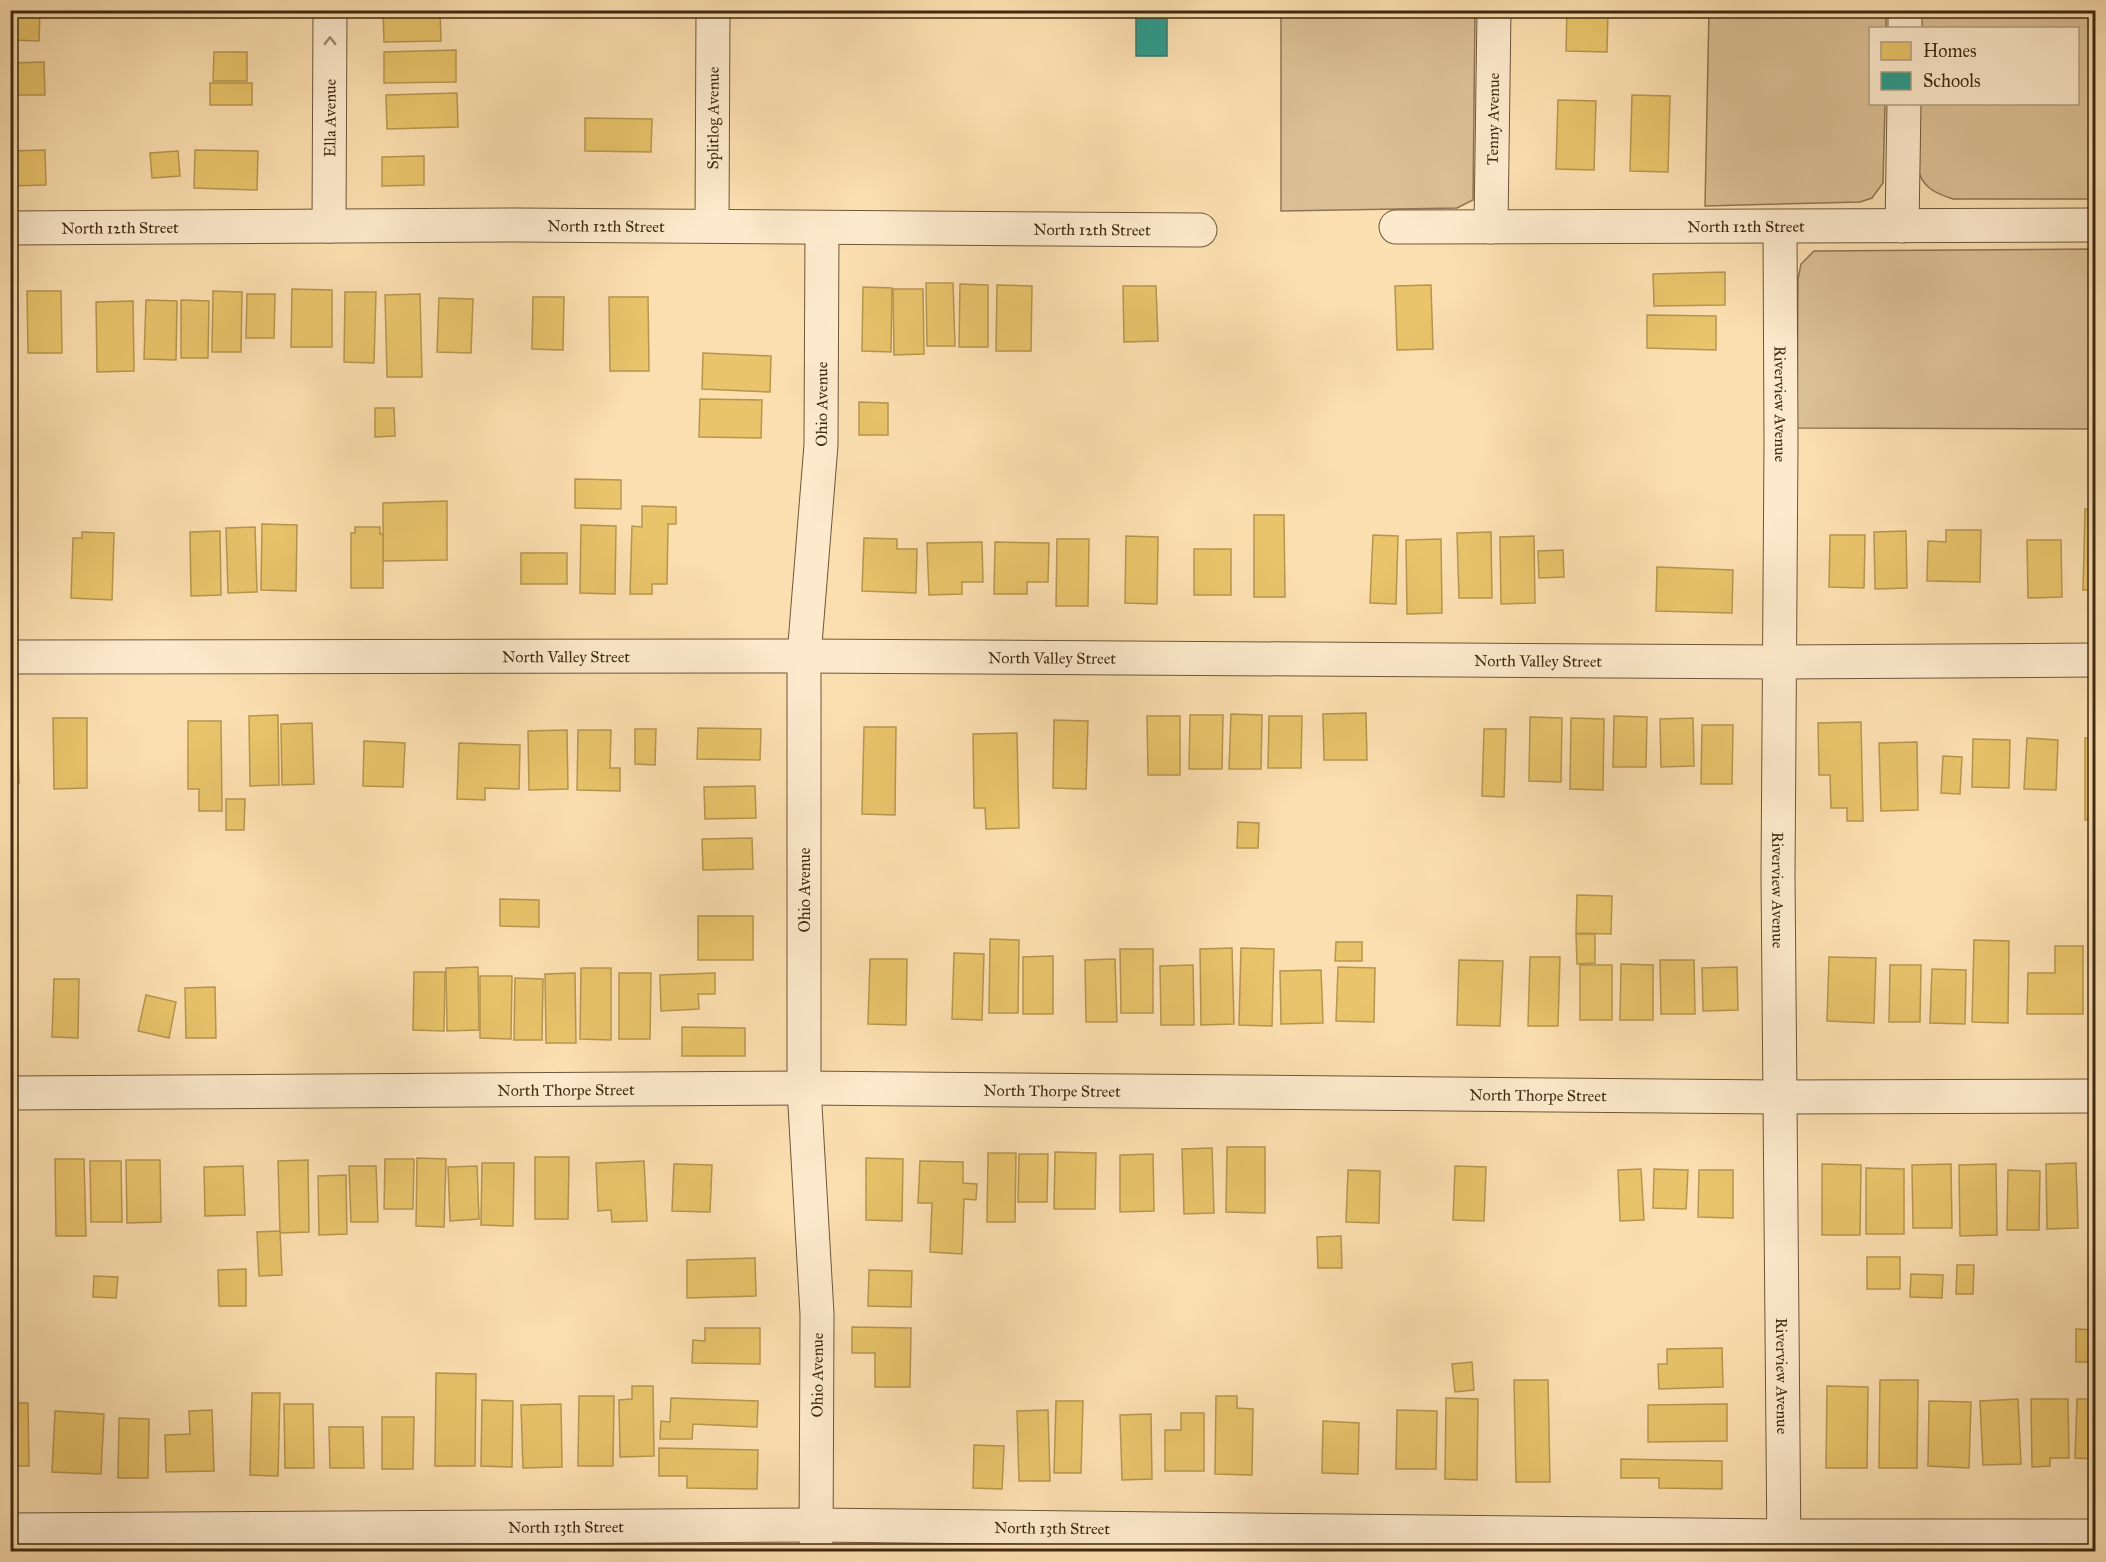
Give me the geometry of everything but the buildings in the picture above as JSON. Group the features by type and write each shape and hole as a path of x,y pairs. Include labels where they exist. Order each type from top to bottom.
{"street":[{"name":"Ella Avenue","path":"329,226 330,10"},
{"name":"Splitlog Avenue","path":"712,225 713,10"},
{"name":"Tenny Avenue","path":"1491,227 1494,10"},
{"path":"1905,10 1905,27"},
{"path":"1902,226 1904,105"},
{"name":"North 12th Street","path":"10,228 712,225 822,228 1200,230"},
{"name":"North 12th Street","path":"1396,227 2096,225"},
{"name":"Riverview Avenue","path":"1780,227 1779,1097 1784,1544"},
{"name":"Ohio Avenue","path":"816,1538 817,1314 804,1088 804,656 821,445 822,228"},
{"name":"North Valley Street","path":"10,657 804,656 1778,662 2096,660"},
{"name":"North Thorpe Street","path":"10,1093 804,1088 1779,1097 2096,1096"},
{"name":"North 13th Street","path":"10,1530 44,1541 816,1538 1784,1544 2096,1536"}],"shaded area":[{"path":"1281,11 1475,11 1473,200 1457,208 1281,211"},
{"path":"1709,11 1886,11 1886,27 1869,27 1869,105 1885,105 1883,183 1872,198 1860,202 1705,206"},
{"path":"1916,11 2095,11 2095,199 1953,199 1930,188 1922,180 1917,167 1914,105 2079,105 2079,27 1916,27"},
{"path":"2095,249 2095,429 1797,428 1798,279 1801,264 1814,251"}]}
